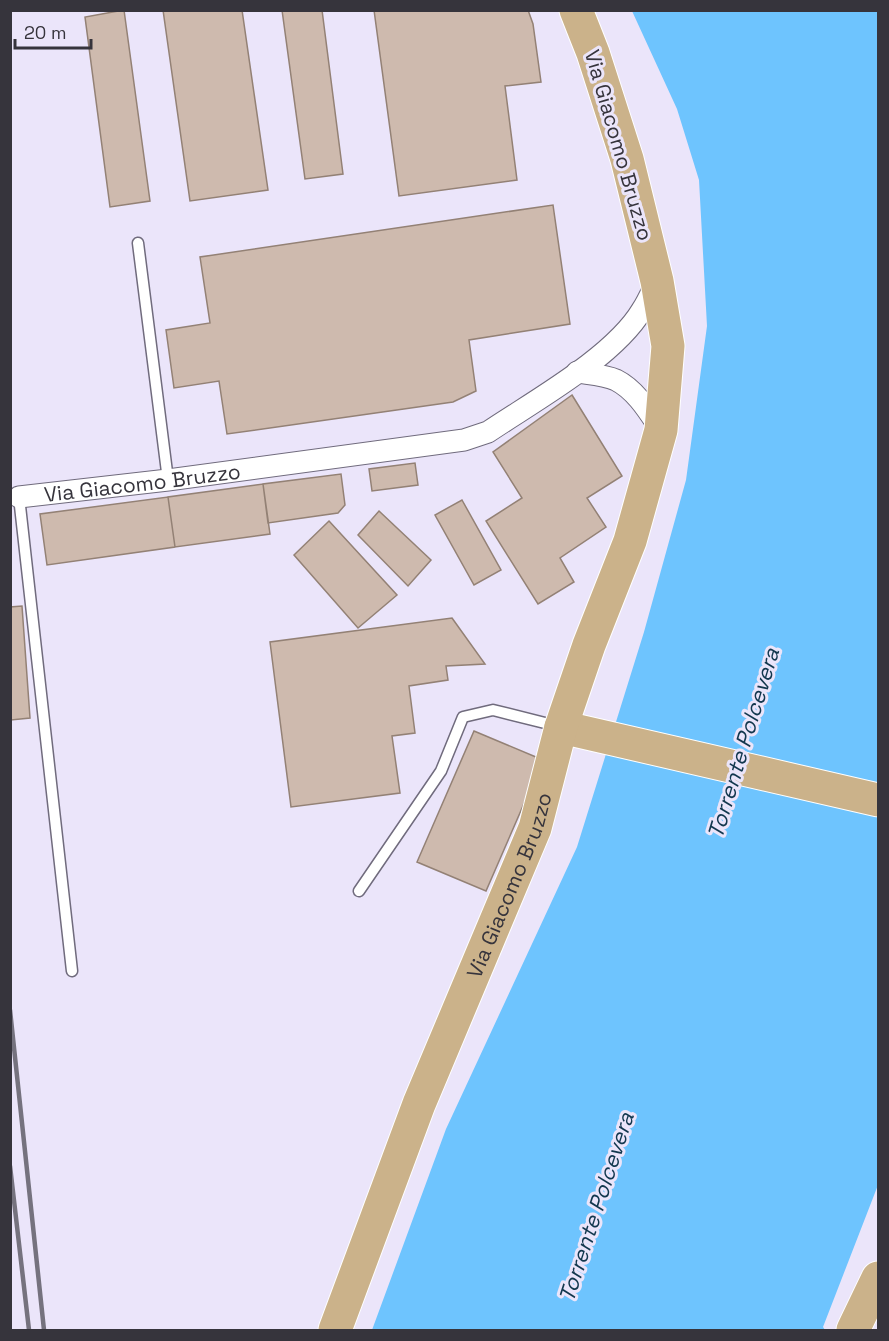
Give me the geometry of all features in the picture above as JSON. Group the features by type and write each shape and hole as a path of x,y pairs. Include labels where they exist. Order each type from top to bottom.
{"main road":[{"name":"Via Giacomo Bruzzo","path":"335,1330 419,1104 535,828 561,727 589,645 630,541 661,430 668,346 657,280 627,159 593,53 576,10"},
{"path":"561,727 879,800"},
{"path":"853,1330 879,1278"}],"street":[{"name":"Via Giacomo Bruzzo","path":"19,497 168,480 470,438 488,432 577,372 612,345 642,311 657,280"},
{"path":"577,372 615,379 642,402 661,430"}],"lane":[{"path":"138,243 168,480"},
{"name":"Via Giacomo Bruzzo","path":"19,497 72,971"},
{"path":"359,891 441,771 464,717 493,710 561,727"}],"water":[{"name":"Torrente Polcevera","path":"632,11 878,11 878,1185 823,1327 825,1330 372,1330 446,1129 577,847 644,632 686,480 707,326 699,180 677,109"}],"building":[{"path":"124,10 150,201 110,207 85,17"},
{"path":"163,10 242,10 268,190 190,201"},
{"path":"282,10 322,10 343,174 305,179"},
{"path":"374,10 528,10 533,24 541,82 505,86 517,180 399,196"},
{"path":"553,205 570,324 469,340 476,391 453,402 227,434 219,381 174,388 166,330 210,323 200,257"},
{"path":"572,395 622,476 587,498 606,527 560,558 574,582 538,604 486,521 522,498 493,452"},
{"path":"415,463 418,485 372,491 369,469"},
{"path":"341,474 345,505 338,513 268,523 263,484"},
{"path":"263,484 270,534 175,547 168,497"},
{"path":"168,497 175,547 47,565 40,514"},
{"path":"462,500 501,570 474,585 435,515"},
{"path":"379,511 431,560 408,586 358,535"},
{"path":"329,521 397,595 358,628 294,555"},
{"path":"22,606 30,718 11,720 10,607"},
{"path":"452,618 485,664 446,666 448,680 409,686 415,733 392,736 400,793 291,807 270,642"},
{"path":"474,731 543,760 486,891 417,862"}],"railway":[{"path":"10,1010 44,1330"},
{"path":"10,1166 29,1330"}]}
